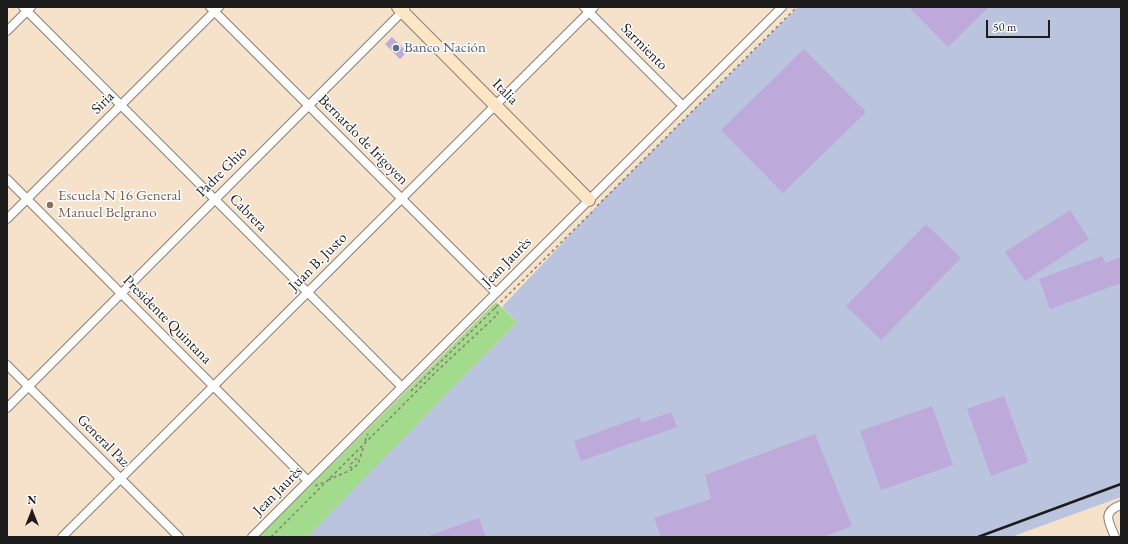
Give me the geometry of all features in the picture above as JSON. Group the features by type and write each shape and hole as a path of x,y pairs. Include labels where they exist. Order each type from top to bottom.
{"street":[{"path":"7,31 27,8"},
{"name":"Cabrera","path":"27,8 214,200 402,387"},
{"name":"Siria","path":"7,219 121,106 215,8"},
{"name":"Bernardo de Irigoyen","path":"215,8 308,105 402,198 493,296"},
{"name":"Italia","path":"402,8 589,200"},
{"name":"Padre Ghio","path":"7,408 308,105 402,8"},
{"name":"Juan B. Justo","path":"62,537 495,105 589,9"},
{"name":"Sarmiento","path":"589,9 683,106"},
{"name":"Jean Jaurès","path":"252,537 683,106 776,9"},
{"name":"Presidente Quintana","path":"7,179 308,481"},
{"name":"General Paz","path":"7,365 179,537"},
{"path":"1115,537 1108,520 1108,513 1112,508 1121,505"}],"path":[{"path":"406,395 796,7"},
{"path":"271,537 437,371 498,314 495,308 493,296"},
{"path":"320,480 315,486 358,464 368,434 362,439"},
{"path":"352,468 349,466 360,455"}],"shaded area":[{"path":"798,7 1121,7 1121,497 1011,537 306,537 517,322 502,307 601,202"}],"green space":[{"path":"496,302 517,322 307,537 259,537"}],"building":[{"path":"909,7 989,7 948,47"},
{"name":"Banco Nación","path":"392,37 407,52 400,59 385,44"},
{"path":"804,49 866,112 783,193 721,130"},
{"path":"1070,210 1089,239 1025,281 1005,252"},
{"path":"926,224 961,258 881,340 846,306"},
{"path":"1102,256 1105,263 1121,257 1121,283 1050,309 1039,279"},
{"path":"1004,396 1028,462 991,476 967,409"},
{"path":"932,406 953,465 881,490 860,431"},
{"path":"671,412 677,427 581,461 574,441 640,417 641,423"},
{"path":"815,434 852,526 823,537 661,537 654,518 711,499 705,475"},
{"path":"479,518 486,537 428,537 428,536"}],"railway":[{"path":"978,537 1121,484"}],"place":[{"name":"Banco Nación","path":"396,48"},
{"name":"Escuela N 16 General Manuel Belgrano","path":"50,205"}]}
